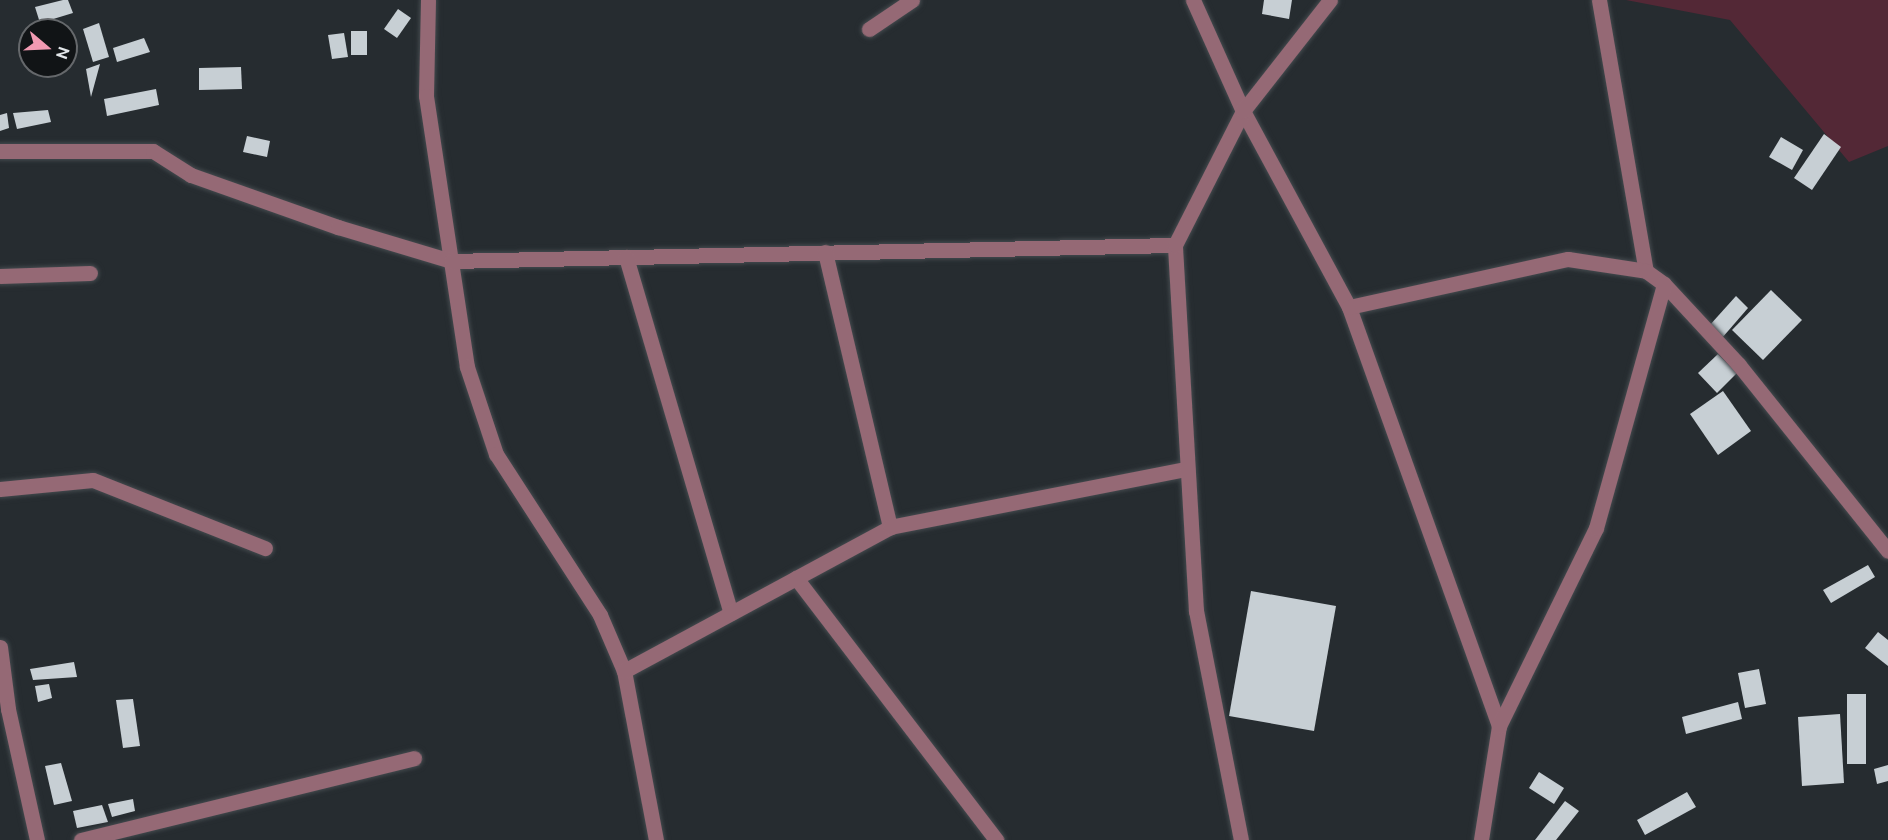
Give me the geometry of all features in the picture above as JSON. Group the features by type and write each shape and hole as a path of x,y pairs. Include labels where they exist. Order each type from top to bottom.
{"street":[{"path":"428,0 426,96 467,367 496,454 600,615 624,671 656,840"},
{"path":"869,29 912,0"},
{"path":"1193,0 1244,111 1349,307 1499,726"},
{"path":"1241,840 1196,611 1186,469 1175,245 1244,111 1330,0"},
{"path":"1599,0 1646,271"},
{"path":"0,150 153,151 191,175 338,227 451,261 1175,245"},
{"path":"825,252 890,527"},
{"path":"626,257 731,613"},
{"path":"1349,307 1568,259 1646,271 1664,284 1739,365 1887,544"},
{"path":"0,276 90,273"},
{"path":"1481,840 1499,726 1596,528 1664,284"},
{"path":"624,671 890,527 1186,469"},
{"path":"0,489 93,480 265,548"},
{"path":"796,578 996,840"},
{"path":"0,647 8,709 37,840"},
{"path":"0,723 8,709"},
{"path":"81,840 414,758"}],"shaded area":[{"path":"1626,0 1888,0 1888,146 1849,162 1730,20"}],"building":[{"path":"68,0 73,13 56,18 38,18 35,7"},
{"path":"1264,0 1292,0 1289,19 1262,14"},
{"path":"398,9 411,18 397,38 384,29"},
{"path":"99,23 109,57 93,62 83,29"},
{"path":"351,31 367,31 367,55 351,55"},
{"path":"344,33 348,57 332,59 328,35"},
{"path":"144,38 150,52 117,62 113,48"},
{"path":"100,64 91,97 86,69"},
{"path":"241,67 242,89 199,90 199,68"},
{"path":"156,89 159,105 107,116 104,99"},
{"path":"48,110 51,122 17,129 13,113"},
{"path":"7,113 9,128 0,131 0,115"},
{"path":"1824,134 1841,147 1812,190 1794,178"},
{"path":"247,136 270,141 267,157 243,152"},
{"path":"1781,137 1803,150 1792,170 1769,157"},
{"path":"1771,290 1802,320 1763,360 1732,330"},
{"path":"1736,296 1748,308 1722,338 1709,326"},
{"path":"1718,354 1737,373 1717,393 1698,373"},
{"path":"1723,391 1751,431 1718,455 1690,414"},
{"path":"1868,565 1875,577 1831,603 1823,590"},
{"path":"1251,591 1336,606 1314,731 1229,716"},
{"path":"1878,632 1888,640 1888,666 1865,648"},
{"path":"74,662 77,677 33,680 30,669"},
{"path":"1759,669 1766,704 1745,708 1738,673"},
{"path":"49,684 52,698 38,702 35,686"},
{"path":"1847,694 1866,694 1866,764 1847,764"},
{"path":"133,699 140,746 123,748 116,700"},
{"path":"1738,702 1742,719 1686,734 1682,717"},
{"path":"1840,714 1844,783 1802,786 1798,717"},
{"path":"61,763 72,801 54,805 45,766"},
{"path":"1888,765 1888,781 1877,784 1874,769"},
{"path":"1539,772 1564,788 1554,804 1529,788"},
{"path":"1687,792 1696,807 1645,835 1637,820"},
{"path":"133,799 135,811 112,817 108,804"},
{"path":"1565,801 1579,811 1556,840 1535,840"},
{"path":"102,805 108,822 77,828 73,811"}]}
